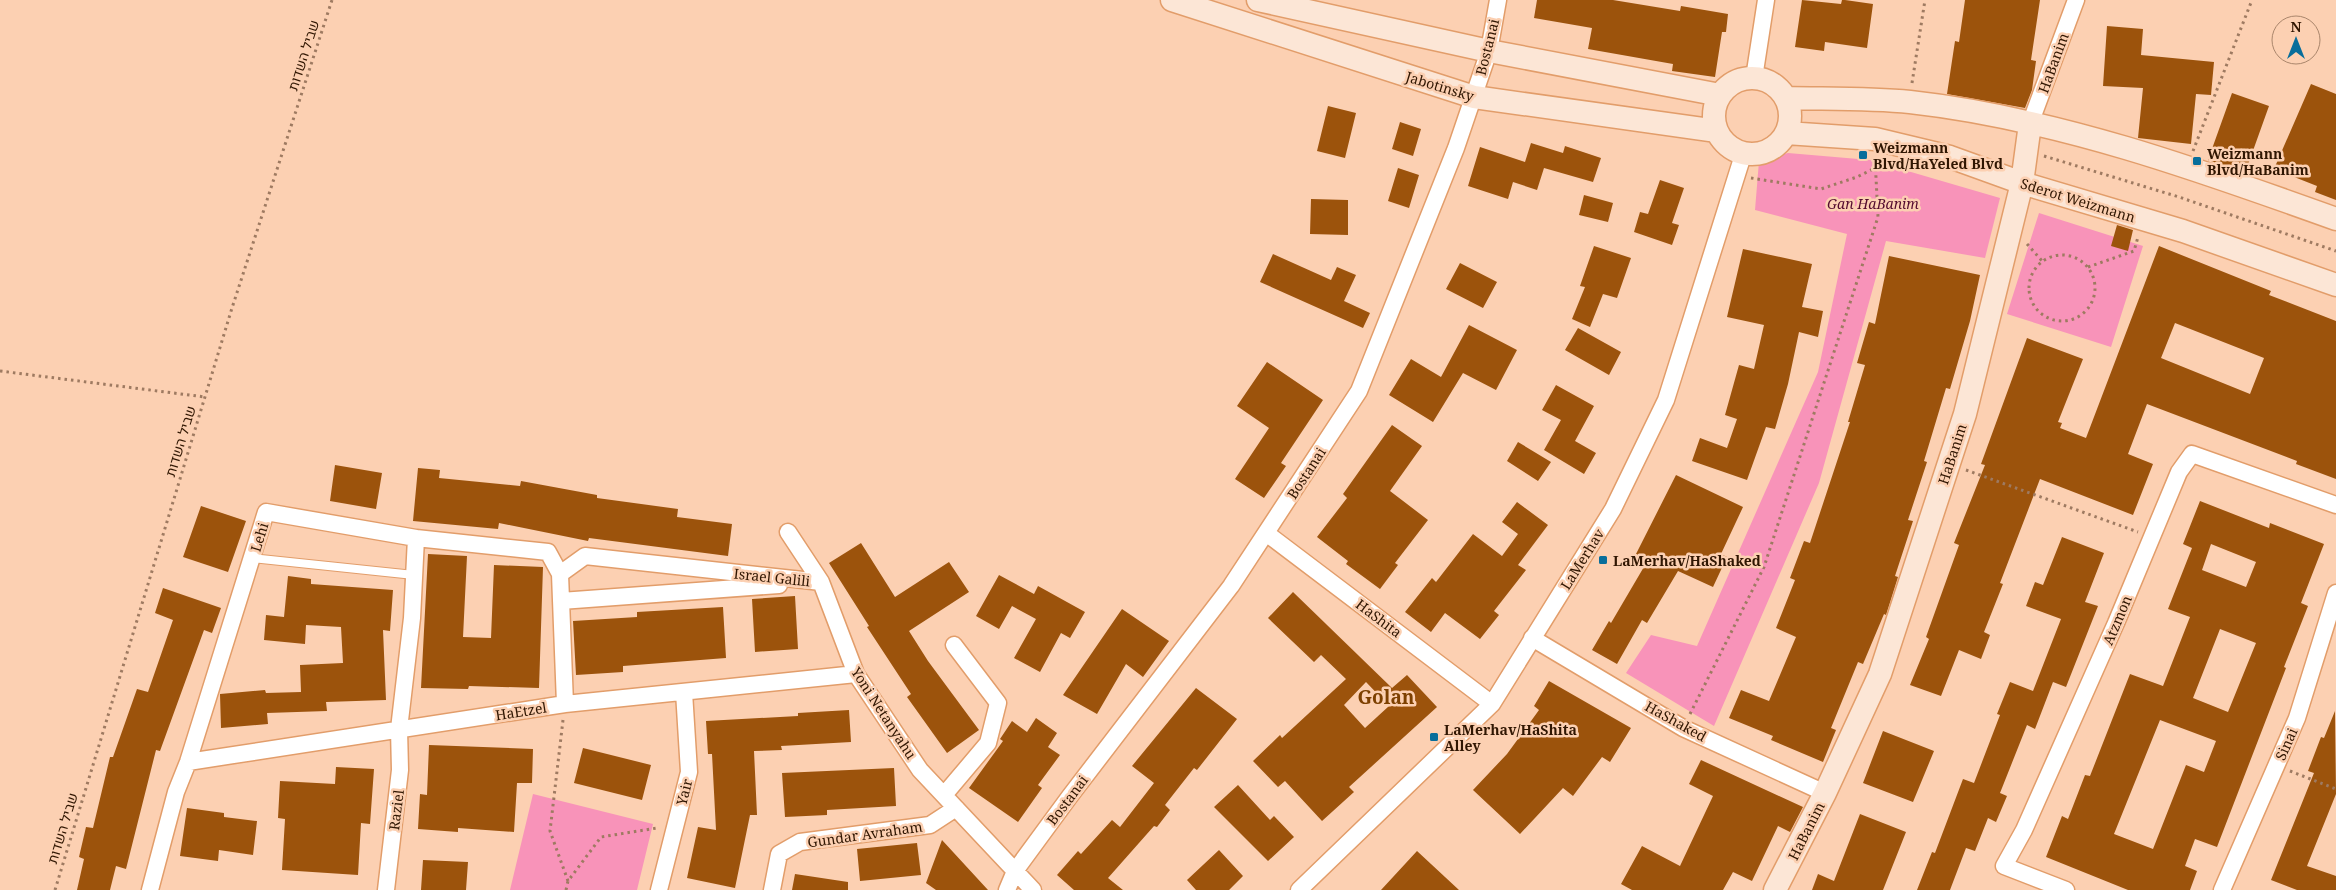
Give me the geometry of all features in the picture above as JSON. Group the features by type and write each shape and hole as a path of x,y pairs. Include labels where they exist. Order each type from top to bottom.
{"street":[{"name":"Jabotinsky","path":"1172,0 1474,97 1717,131"},
{"path":"1258,0 1489,51 1720,95"},
{"name":"Bostanai","path":"1007,890 1015,871 1070,796 1231,586 1359,391 1456,148 1489,51 1498,0"},
{"path":"1754,78 1766,0"},
{"name":"HaBanim","path":"1775,890 1825,793 1880,674 1965,414 2022,183 2030,124 2076,0"},
{"path":"1754,78 1767,81 1778,88 1786,98 1790,110 1790,122 1786,133 1778,143 1768,150 1756,153 1744,152 1733,148 1724,141 1717,131 1714,119 1715,106 1720,95 1729,85 1741,79 1754,78"},
{"path":"1786,98 1909,102 1976,112 2030,124 2186,167 2336,219"},
{"name":"Sderot Weizmann","path":"1786,133 1875,139 1950,157 2022,183 2143,220 2336,285"},
{"name":"LaMerhav","path":"1299,890 1492,704 1613,509 1666,400 1744,152"},
{"name":"Atzmon","path":"2066,890 2004,866 2024,830 2116,623 2179,472 2192,454 2336,505"},
{"name":"Lehi","path":"150,890 176,792 188,762 266,512 416,538"},
{"name":"Yoni Netanyahu","path":"788,532 821,582 856,674 920,770 1033,890"},
{"name":"HaShita","path":"1266,533 1492,704"},
{"path":"399,729 412,618 416,538 548,552 560,574 565,704"},
{"name":"Israel Galili","path":"560,574 585,556 821,582"},
{"name":"Israel Galili","path":"561,600 821,582"},
{"name":"Sinai","path":"2222,890 2297,718 2336,593"},
{"name":"HaShaked","path":"1532,638 1683,728 1825,793"},
{"path":"944,795 988,743 998,703 954,645"},
{"name":"HaEtzel","path":"188,762 565,704 856,674"},
{"name":"Yair","path":"659,890 689,772 684,692"},
{"name":"Raziel","path":"386,890 400,770 399,729"},
{"name":"Gundar Avraham","path":"772,890 779,854 800,842 930,825 956,808"}],"lane":[{"path":"252,558 414,575"}],"path":[{"name":"שביל השדות","path":"55,890 205,397 332,0"},
{"path":"1909,102 1925,0"},
{"path":"2186,167 2252,0"},
{"path":"1683,728 1764,567 1878,217 1875,139"},
{"path":"2027,151 2179,197 2336,251"},
{"path":"1737,176 1821,189 1857,177 1875,168"},
{"path":"2088,267 2134,251 2143,220"},
{"path":"2061,255 2072,257 2088,267 2093,275 2095,293 2087,310 2072,319 2064,321 2055,320 2040,312 2031,298 2030,288 2031,278 2043,262 2061,255"},
{"path":"0,371 205,397"},
{"path":"1948,464 2152,537"},
{"path":"565,704 550,831 568,880"},
{"path":"2276,766 2336,789"},
{"path":"566,890 568,880 601,837 676,825"}],"green space":[{"name":"Gan HaBanim","path":"1788,153 1870,160 2000,198 1985,258 1886,241 1819,483 1714,726 1626,673 1651,635 1697,646 1818,372 1847,234 1755,210 1759,161"},
{"path":"2039,213 2143,246 2111,347 2007,314"},
{"path":"533,794 653,824 637,890 510,890"}],"building":[{"path":"1537,0 1613,0 1680,11 1681,6 1728,14 1726,32 1722,32 1715,77 1672,71 1673,64 1588,49 1592,28 1534,18"},
{"path":"1802,0 1841,4 1842,0 1845,0 1873,4 1867,48 1825,42 1824,51 1795,47"},
{"path":"1965,0 2040,0 2031,60 2036,61 2032,90 2025,108 1947,94 1955,41 1959,42"},
{"path":"2107,26 2143,29 2141,55 2214,62 2211,95 2196,94 2191,144 2138,138 2143,88 2103,86"},
{"path":"2311,84 2336,94 2336,200 2315,192 2317,186 2274,169"},
{"path":"2232,93 2269,106 2245,173 2208,160"},
{"path":"1328,106 1356,113 1345,158 1317,151"},
{"path":"1400,122 1421,129 1413,156 1392,149"},
{"path":"1531,143 1563,153 1565,146 1601,158 1593,182 1544,168 1537,190 1513,182 1508,199 1468,186 1480,147 1525,162"},
{"path":"1398,168 1419,175 1409,208 1388,201"},
{"path":"1660,180 1684,188 1672,223 1679,225 1672,245 1634,232 1640,212 1648,214"},
{"path":"1584,195 1613,203 1608,222 1579,215"},
{"path":"1311,199 1348,200 1348,235 1310,234"},
{"path":"2117,225 2133,230 2128,251 2111,246"},
{"path":"1594,246 1631,258 1617,298 1603,294 1590,327 1572,319 1585,287 1580,286"},
{"path":"2159,246 2271,291 2269,295 2336,321 2336,479 2296,464 2297,461 2147,404 2128,454 2153,464 2133,515 2040,479 2000,583 2003,584 1984,632 1990,635 1981,659 1959,650 1941,696 1910,685 1929,639 1926,637 1959,545 1954,543 1985,465 1981,464 2027,338 2083,359 2058,422 2062,423 2060,428 2086,438","holes":["2175,323 2264,358 2250,394 2161,358"]},
{"path":"1743,249 1812,264 1802,307 1823,311 1818,337 1799,332 1788,384 1775,429 1766,427 1747,480 1692,461 1700,438 1727,448 1737,419 1725,415 1739,365 1754,369 1764,325 1727,317"},
{"path":"1273,254 1331,280 1337,267 1356,275 1344,301 1370,313 1363,328 1260,282"},
{"path":"1889,256 1980,275 1970,321 1950,389 1946,388 1924,461 1927,462 1908,520 1913,521 1895,576 1898,577 1886,615 1884,614 1863,664 1858,662 1831,728 1836,730 1823,762 1771,740 1773,736 1729,718 1741,690 1769,701 1796,637 1776,628 1795,580 1790,578 1804,541 1810,543 1850,422 1848,422 1865,365 1857,363 1869,322 1875,324"},
{"path":"1460,263 1497,282 1483,308 1446,289"},
{"path":"1469,325 1517,350 1496,390 1463,373 1433,422 1389,395 1411,359 1441,377"},
{"path":"1578,328 1621,352 1609,375 1565,350"},
{"path":"1267,362 1323,400 1281,463 1286,466 1264,498 1235,479 1269,428 1237,406"},
{"path":"1556,385 1594,406 1575,441 1596,453 1584,474 1544,450 1561,420 1542,410"},
{"path":"1392,425 1422,446 1390,491 1428,520 1395,563 1398,565 1380,589 1346,564 1348,561 1317,537 1347,498 1343,494"},
{"path":"1518,442 1551,462 1538,481 1507,461"},
{"path":"335,465 382,473 376,509 330,501"},
{"path":"418,468 440,470 439,478 520,486 521,481 597,495 597,498 678,509 677,517 732,524 728,556 589,538 588,541 499,523 498,529 413,521"},
{"path":"1676,475 1743,507 1721,554 1727,557 1713,587 1678,571 1647,623 1642,620 1617,664 1592,650 1609,621 1611,623 1648,560 1636,554"},
{"path":"2200,501 2269,528 2270,523 2324,544 2301,603 2308,606 2217,847 2195,839 2185,866 2197,871 2190,890 2128,890 2046,857 2062,816 2068,819 2085,775 2090,776 2130,674 2163,686 2190,617 2168,609 2192,548 2183,544","holes":["2211,544 2256,562 2246,587 2202,570","2220,629 2256,643 2228,712 2193,698","2160,720 2216,741 2204,772 2186,765 2153,849 2114,834"]},
{"path":"1517,502 1548,525 1518,565 1526,570 1494,611 1499,615 1480,639 1445,613 1431,632 1405,612 1432,578 1436,582 1473,534 1502,556 1518,534 1502,522"},
{"path":"201,506 246,521 228,572 183,557"},
{"path":"2062,537 2104,553 2085,602 2098,606 2066,687 2053,682 2035,729 2027,725 2000,793 2007,796 1996,822 1988,818 1975,851 1966,848 1950,890 1917,890 1932,852 1935,853 1963,779 1974,783 2000,715 1997,714 2010,682 2033,691 2061,619 2026,606 2035,582 2043,585"},
{"path":"861,543 895,597 949,562 969,592 909,631 928,661 979,730 947,753 907,697 911,694 867,627 869,626 829,563"},
{"path":"428,554 467,556 463,637 491,638 494,565 543,567 539,688 469,686 468,689 421,688"},
{"path":"999,575 1034,594 1038,586 1085,612 1070,638 1061,633 1040,672 1014,658 1036,619 1012,606 999,629 976,616"},
{"path":"288,576 311,579 311,584 393,590 390,631 383,630 386,700 326,702 327,711 267,713 268,724 221,728 220,694 265,690 266,693 301,692 300,665 343,663 341,627 306,625 305,644 264,640 266,615 284,617"},
{"path":"163,588 221,608 212,633 204,630 160,751 156,750 126,869 116,866 110,890 77,890 84,859 79,857 86,827 93,828 110,757 113,757 137,689 148,692 173,620 155,613"},
{"path":"1293,592 1392,688 1407,675 1437,707 1349,787 1354,792 1322,821 1285,781 1278,787 1253,761 1280,735 1282,738 1346,679 1321,655 1314,662 1268,618","holes":["1366,682 1389,706 1365,728 1344,705"]},
{"path":"795,596 798,649 755,652 752,599"},
{"path":"723,607 726,658 623,666 623,672 576,675 573,621 637,617 637,612"},
{"path":"1122,609 1169,641 1143,677 1126,664 1097,714 1063,695"},
{"path":"1549,681 1631,728 1610,762 1602,757 1573,796 1563,788 1520,834 1473,790 1507,754 1539,710 1534,706"},
{"path":"1196,688 1237,719 1197,770 1194,768 1165,805 1170,810 1157,827 1154,826 1108,878 1123,890 1074,890 1057,875 1078,851 1081,854 1112,820 1120,827 1154,783 1132,766"},
{"path":"849,710 851,742 781,746 782,750 754,751 757,815 750,815 735,888 687,878 698,827 716,830 712,754 708,754 706,721 798,716 798,713"},
{"path":"2335,711 2336,794 2307,866 2336,876 2336,890 2297,890 2271,880 2314,773 2308,771 2321,737 2324,738"},
{"path":"1036,718 1057,733 1048,747 1060,755 1038,785 1042,788 1018,822 969,788 1003,741 1000,739 1012,721 1027,732"},
{"path":"1883,731 1934,751 1913,802 1863,783"},
{"path":"429,745 533,749 532,783 517,783 514,832 458,828 458,832 418,829 420,794 427,795"},
{"path":"583,748 651,765 642,800 574,783"},
{"path":"1701,760 1803,807 1790,832 1778,826 1752,881 1733,872 1723,890 1632,890 1621,884 1642,846 1680,866 1713,796 1689,784"},
{"path":"336,767 374,769 370,824 361,823 358,875 282,870 285,819 278,818 280,781 335,784"},
{"path":"894,768 896,806 827,810 827,815 785,817 782,773"},
{"path":"1238,785 1270,820 1274,816 1294,837 1268,861 1214,807"},
{"path":"187,808 224,813 224,817 257,821 253,855 219,850 218,861 180,856"},
{"path":"1860,814 1906,832 1883,890 1812,890 1818,874 1834,881"},
{"path":"942,840 988,890 936,890 926,883"},
{"path":"917,843 921,875 860,881 857,849"},
{"path":"1219,850 1243,876 1229,890 1196,890 1187,880"},
{"path":"1417,851 1459,890 1381,890"},
{"path":"423,860 468,862 466,890 421,890"},
{"path":"795,874 848,882 848,890 792,890"}],"place":[{"name":"Weizmann Blvd/HaYeled Blvd","path":"1863,155"},
{"name":"Weizmann Blvd/HaBanim","path":"2197,161"},
{"name":"LaMerhav/HaShaked","path":"1603,560"},
{"name":"LaMerhav/HaShita Alley","path":"1434,737"}],"district":[{"name":"Golan","path":"1386,697"}]}
